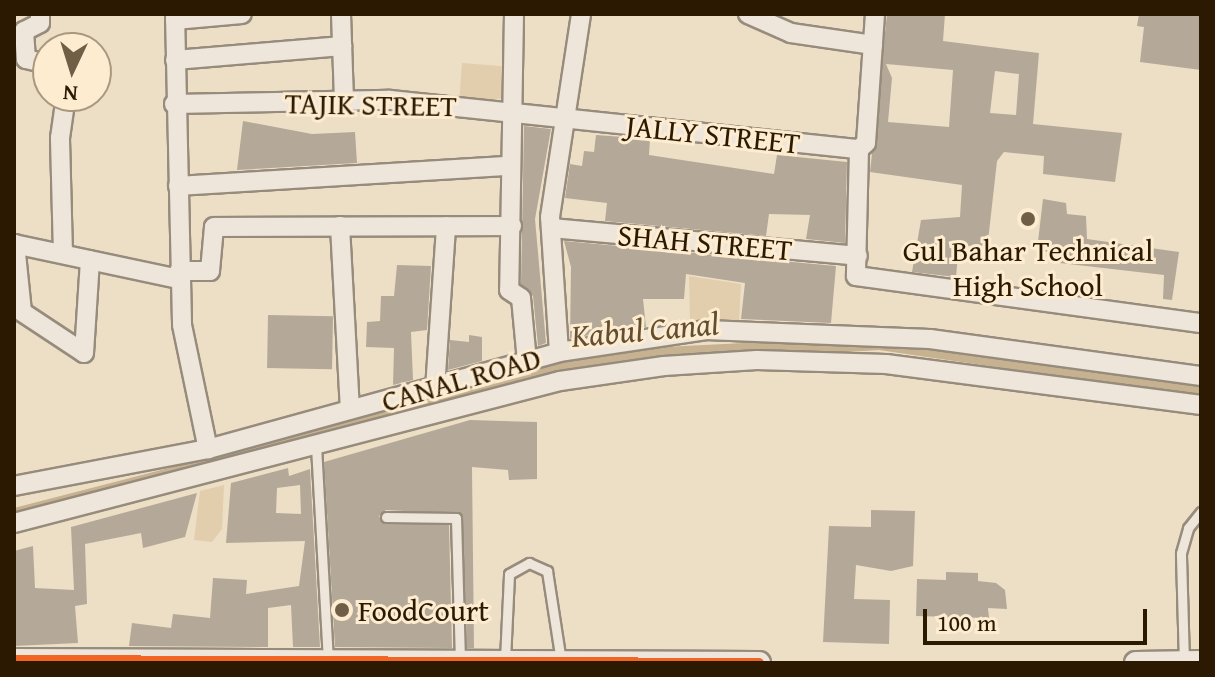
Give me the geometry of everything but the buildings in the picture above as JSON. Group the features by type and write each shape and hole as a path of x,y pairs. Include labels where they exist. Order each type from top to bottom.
{"street":[{"path":"32,60 26,59 24,31 40,23 40,14"},
{"path":"208,449 182,325 174,104 175,17 242,14"},
{"path":"341,14 344,101"},
{"path":"514,14 508,166 512,226 509,290 521,298 527,362"},
{"path":"559,352 552,228 581,14"},
{"path":"748,14 791,33 873,45"},
{"path":"875,14 866,143 859,149 856,276 1201,323"},
{"path":"175,60 342,46"},
{"name":"TAJIK STREET","path":"174,104 344,101 511,108 566,118"},
{"path":"63,254 60,138 64,112"},
{"name":"JALLY STREET","path":"566,118 859,149"},
{"path":"178,186 508,166"},
{"path":"340,226 350,409"},
{"path":"435,389 446,226"},
{"path":"90,260 84,353 22,312 14,244 179,275 210,271 214,227 512,226"},
{"name":"SHAH STREET","path":"552,228 858,256"},
{"name":"CANAL ROAD","path":"14,486 208,449 435,389 559,352 706,330 930,339 1201,376"},
{"path":"14,523 560,381 757,360 886,364 1201,405"},
{"path":"14,660 759,663"},
{"path":"1136,663 1201,662"}],"lane":[{"path":"316,446 328,661"},
{"path":"1184,662 1181,553 1188,528 1201,512"},
{"path":"386,517 456,518 460,661"},
{"path":"490,661 509,574 529,563 547,571 561,661"}],"shaded area":[{"path":"462,63 512,67 503,98 459,105"},
{"path":"689,276 741,284 739,322 690,322"},
{"path":"845,338 930,343 1201,383 1201,397 879,350 572,370 573,358 585,351"},
{"path":"559,367 556,377 14,524 14,508"},
{"path":"224,485 222,529 212,542 194,540 200,491"}],"waterway":[{"name":"Kabul Canal","path":"539,372 590,359"}],"transit line":[{"path":"14,660 759,663"}],"place":[{"name":"Gul Bahar Technical High School","path":"1028,219"},
{"name":"FoodCourt","path":"342,610"}]}
